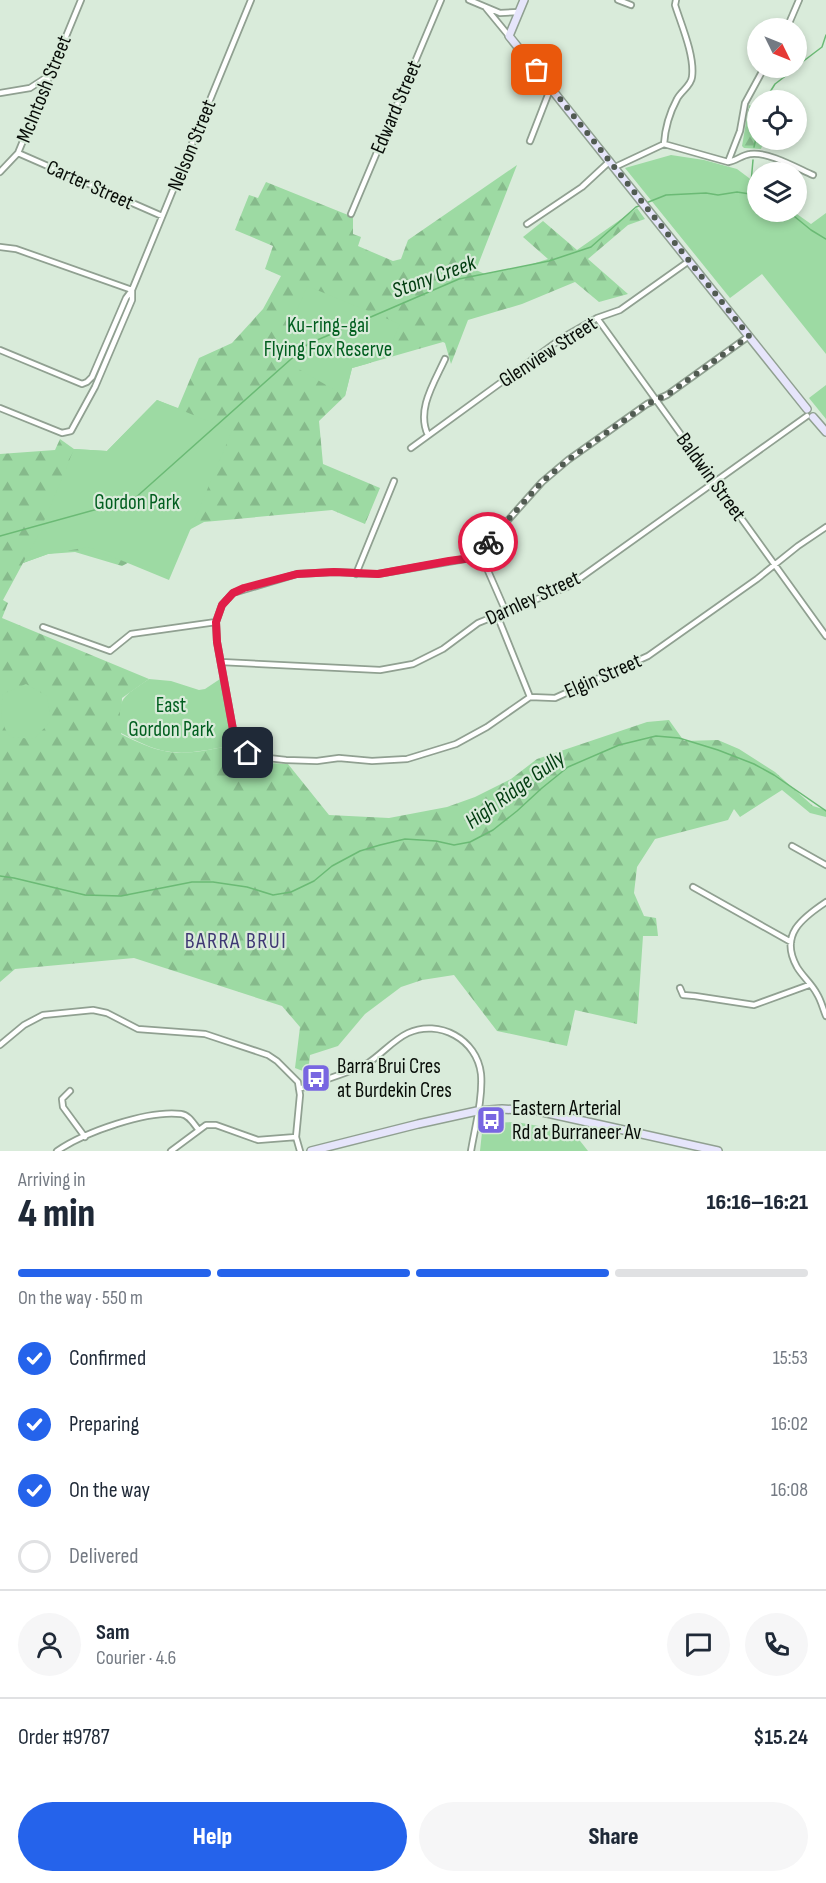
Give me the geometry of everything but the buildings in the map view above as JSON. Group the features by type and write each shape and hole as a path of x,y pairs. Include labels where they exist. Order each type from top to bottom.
{"street":[{"name":"McIntosh Street","path":"0,172 18,153 81,0"},
{"name":"Nelson Street","path":"0,350 82,384 92,377 126,298 132,290 251,0"},
{"name":"Edward Street","path":"351,214 441,0"},
{"path":"469,0 504,13 519,12"},
{"path":"509,36 524,0"},
{"path":"618,0 631,5"},
{"path":"664,144 665,132 677,98 689,85 692,77 689,47 675,5 676,0"},
{"path":"791,18 799,0"},
{"path":"484,6 551,87 809,414 826,432"},
{"path":"30,88 50,75"},
{"path":"728,162 740,131 745,102 758,78"},
{"path":"530,141 551,87"},
{"path":"0,93 30,88 43,91"},
{"path":"527,224 612,164 664,144 728,162 748,154 761,153 813,175"},
{"name":"Carter Street","path":"18,153 162,216"},
{"path":"0,247 16,249 132,290"},
{"name":"Glenview Street","path":"411,448 562,338 597,318 620,310 689,261"},
{"name":"Nelson Street","path":"0,408 62,433 66,434 74,428 95,387 132,300 132,290"},
{"name":"Baldwin Street","path":"597,318 826,636"},
{"path":"479,560 485,546 542,482 568,460 647,404 667,395 749,336"},
{"path":"429,435 423,425 424,407 445,359"},
{"name":"Darnley Street","path":"222,662 380,670 413,664 443,649 478,623 569,586 809,414"},
{"path":"356,574 394,481"},
{"name":"Elgin Street","path":"530,697 555,698 648,656 826,527"},
{"path":"497,615 530,697 487,727 456,744 407,759 286,760 248,753 234,735 217,642 216,622 222,605 233,593 244,588 297,574 334,572 378,574 471,558 485,564 506,612"},
{"path":"43,627 110,651 131,633 216,622"},
{"path":"792,846 826,865"},
{"path":"693,887 791,942"},
{"path":"826,902 800,921 791,942 792,955 809,985 817,993 826,1016"},
{"path":"680,988 683,995 688,997 695,996 754,1005 809,985"},
{"path":"0,1045 24,1025 43,1015 93,1010 107,1013 138,1029 205,1034 268,1055 296,1079 299,1089 296,1137 300,1151"},
{"path":"299,1089 368,1062 407,1034 423,1028 448,1032 460,1038 475,1056 481,1075 471,1151"},
{"path":"70,1091 62,1099 63,1107 85,1137"},
{"path":"311,1151 477,1111 502,1109 538,1112 718,1151"},
{"path":"57,1151 104,1128 145,1117 181,1114 188,1117 198,1129"},
{"path":"171,1151 206,1125 216,1125 258,1140 296,1137"}],"green space":[{"path":"747,117 747,148 742,146"},
{"path":"671,155 704,160 737,169 747,176 747,222 807,221 811,224 826,213 826,354 762,274 730,298 625,168"},
{"path":"517,165 476,270 485,274 548,259 523,237 543,221 577,250 637,208 645,219 628,225 588,259 628,294 599,302 575,282 522,304 468,320 451,364 443,342 352,368 345,396 319,421 323,464 380,488 365,524 332,510 204,522 122,566 75,552 48,554 23,563 3,600 8,603 2,618 149,679 122,698 121,734 162,751 185,753 228,746 248,760 288,764 329,815 389,818 447,807 475,797 511,779 537,759 647,722 669,720 684,741 718,740 739,749 775,772 813,806 826,810 826,817 810,813 782,790 740,817 734,809 728,820 655,839 637,867 634,893 644,916 656,918 658,936 643,936 637,1024 575,1010 567,1046 497,1031 454,975 422,980 401,987 365,1014 338,1046 310,1055 308,1073 295,1068 300,1027 282,1006 134,958 15,969 0,982 0,454 55,450 60,439 74,449 107,451 157,400 178,408 199,358 232,343 263,309 281,276 265,269 273,246 235,230 249,195 258,198 266,182 353,217 353,234 361,237 358,246 393,261 401,259 408,240"},
{"name":"Ku-ring-gai Flying Fox Reserve","path":"307,286 400,324 384,355 372,362 352,368 345,396 278,357"},
{"path":"826,385 826,419 809,398"},
{"name":"Gordon Park","path":"157,400 232,431 169,580 89,547 48,554 23,563 37,538 74,449 107,451"},
{"name":"East Gordon Park","path":"149,679 171,681 199,690 205,689 220,679 231,734 228,746 197,752 173,752 150,747 121,733 120,712 123,700"},
{"path":"26,684 47,696 51,721 34,739 10,737 2,717 3,694"},
{"path":"516,1122 573,1132 588,1151 480,1151 483,1123"}],"waterway":[{"name":"Stony Creek","path":"807,58 822,47 826,35"},
{"name":"Stony Creek","path":"771,90 783,78"},
{"name":"Stony Creek","path":"646,203 666,195 706,193 718,195 737,192 750,194 753,160"},
{"name":"Stony Creek","path":"0,536 134,499 308,344 459,279 549,261 591,247 636,207 642,205"},
{"path":"801,222 826,239"},
{"name":"High Ridge Gully","path":"0,876 85,895 121,896 192,882 213,882 247,887 273,895 291,892 314,881 332,866 360,851 380,845 405,839 454,845 470,842 493,830 568,767 619,745 656,736 679,738 754,764 826,811"}],"way so far":[{"path":"488,542 542,482 568,460 647,404 667,395 749,336 537,70"}],"place":[{"name":"Barra Brui Cres at Burdekin Cres","path":"316,1078"},
{"name":"Eastern Arterial Rd at Burraneer Av","path":"491,1120"}],"district":[{"name":"BARRA BRUI","path":"236,941"}],"route":[{"path":"248,753 234,735 217,642 216,622 222,605 233,593 297,574 334,572 378,574 449,561 471,558 479,560 488,542"}]}
